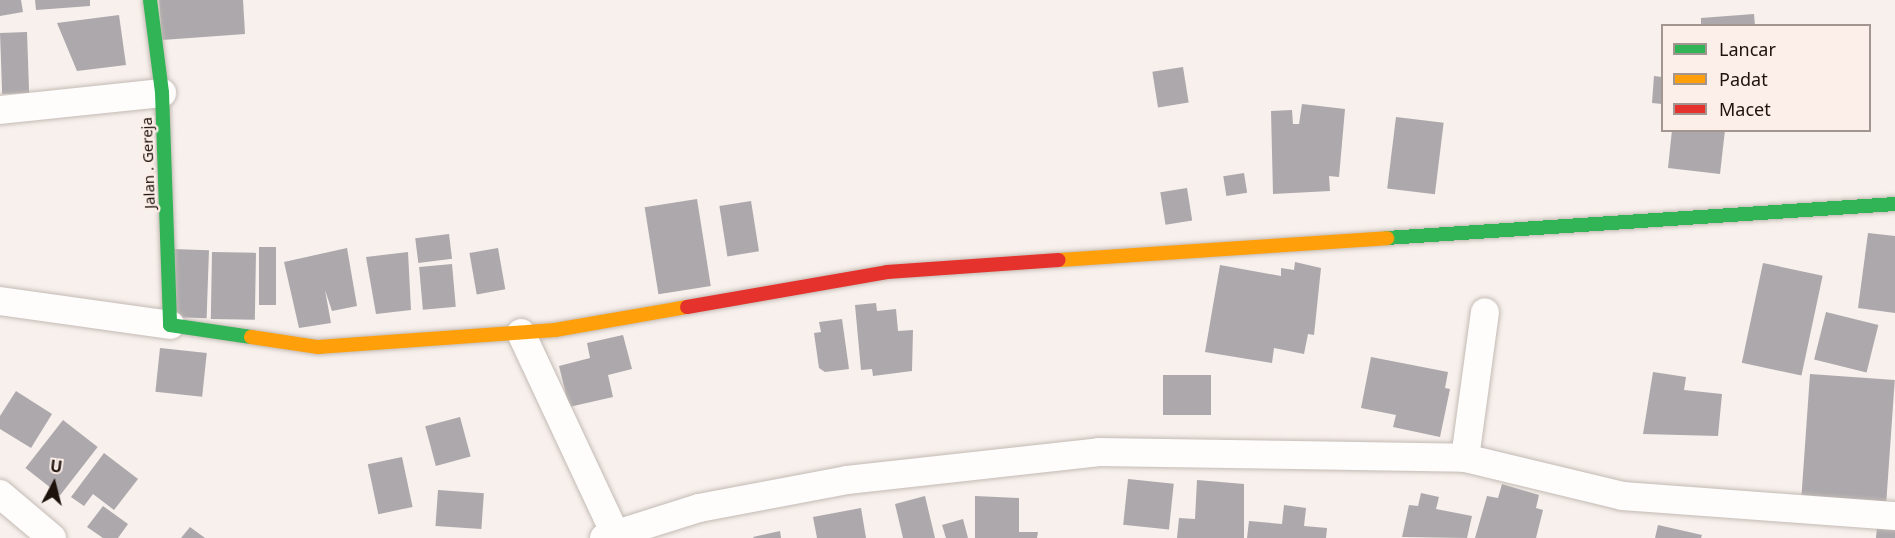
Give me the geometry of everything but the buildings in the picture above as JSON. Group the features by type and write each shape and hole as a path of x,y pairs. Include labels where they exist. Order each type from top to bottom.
{"street":[{"name":"Jalan . Gereja","path":"150,0 162,93 170,325"},
{"path":"0,110 162,93"},
{"path":"0,301 318,347 521,333 887,272 1895,204"},
{"path":"1465,458 1485,312"},
{"path":"521,333 610,536 699,508 847,480 1054,454 1330,452 1465,458 1623,496 1895,516"},
{"path":"0,494 52,538"}],"traffic: fast":[{"path":"150,0 162,93 170,325 251,337"},
{"path":"1387,238 1895,204"}],"traffic: slow":[{"path":"1059,260 1387,238"},
{"path":"251,337 318,347 555,330 687,307"}],"traffic: jam":[{"path":"687,307 887,272 1059,260"}]}
